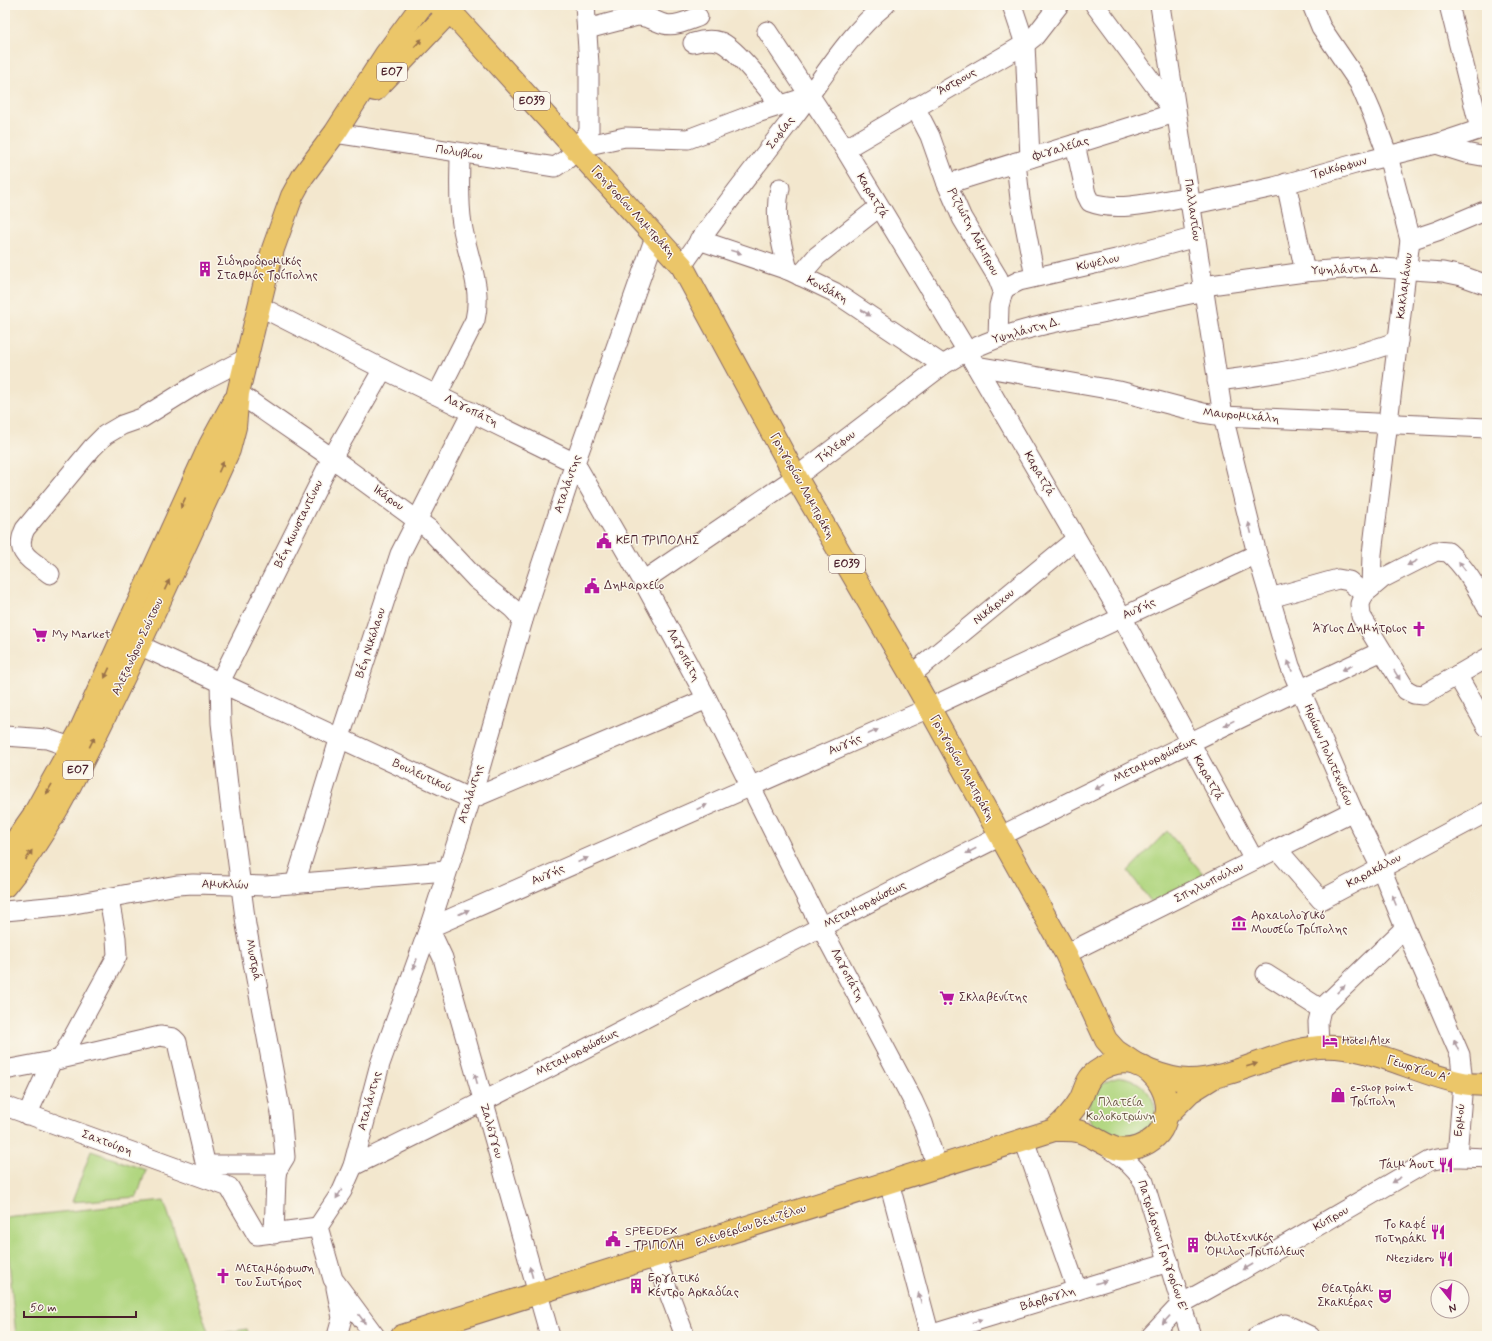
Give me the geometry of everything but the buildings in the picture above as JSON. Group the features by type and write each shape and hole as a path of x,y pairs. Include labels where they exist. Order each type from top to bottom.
{"main road":[{"name":"Αλεξανδρου Σούτσου","path":"5,886 48,826 78,772 210,444 238,393 273,249 292,196 303,176 335,133 386,54 422,5"},
{"name":"Αλεξανδρου Σούτσου","path":"335,133 448,6"},
{"name":"Γρηγορίου Λαμπράκη","path":"448,6 682,266 796,477 911,675 999,837 1066,954 1100,1029 1116,1051 1144,1068"},
{"name":"Αλεξανδρου Σούτσου","path":"5,856 33,816 131,642"},
{"name":"Γρηγορίου Λαμπράκη","path":"1095,1073 1100,1056 1100,1029"},
{"name":"Γεωργίου Α΄","path":"1166,1116 1190,1092 1215,1077 1296,1051 1318,1047 1346,1047 1463,1083 1487,1085"},
{"path":"1122,1062 1144,1068 1159,1080 1165,1091 1167,1103 1166,1116 1160,1130 1150,1141 1137,1147 1122,1150 1101,1143 1082,1132 1054,1130 1073,1111 1086,1085 1095,1073 1108,1066 1122,1062"},
{"name":"Γεωργίου Α΄","path":"1144,1068 1181,1079 1215,1077"},
{"path":"1080,1099 1080,1114 1085,1128 1101,1143"},
{"name":"Ελευθερίου Βενιζέλου","path":"402,1336 1054,1130"}],"street":[{"name":"Πολυβίου","path":"335,133 555,167 567,160 575,148 590,132 586,5"},
{"name":"Σοφίας","path":"682,266 699,240 810,96 844,49 871,16 885,5"},
{"path":"1012,5 1025,44 1023,160 1020,199 1035,277"},
{"name":"Άστρους","path":"845,150 915,107 1025,44 1035,36 1059,5"},
{"path":"1095,5 1175,113"},
{"name":"Παλλαντίου","path":"1160,5 1175,113 1186,170 1222,416"},
{"name":"Κακλαμάνου","path":"1312,5 1320,27 1359,83 1372,113 1388,156 1410,240 1408,270 1387,425 1372,554 1367,591 1360,604 1361,616 1406,690 1414,694 1423,695 1487,658"},
{"path":"1449,5 1484,128"},
{"path":"587,29 637,16 646,16 666,24 681,23 698,17"},
{"name":"Καρατζά","path":"767,31 845,150 971,358 1122,617 1189,743 1254,860"},
{"path":"693,43 704,40 722,43 739,57 782,105"},
{"path":"575,148 626,137 688,139 810,96"},
{"name":"Ριζιώτη Λάμπρου","path":"915,107 930,136 947,184 962,218 995,272 1003,291"},
{"name":"Φιγαλείας","path":"947,184 1175,113"},
{"name":"Τρικόρφων","path":"1075,144 1086,194 1090,202 1097,205 1120,206 1190,200 1286,183 1436,144 1484,128"},
{"path":"1436,144 1465,153 1487,157"},
{"path":"437,395 475,320 478,308 476,278 462,223 460,153"},
{"path":"1286,183 1305,272"},
{"path":"780,188 776,204 777,218 794,273 879,207"},
{"path":"1410,240 1437,231 1487,210"},
{"name":"Αταλάντης","path":"318,1227 342,1191 353,1166 380,1064 429,928 446,871 471,799 523,620 575,463 656,237"},
{"name":"Κύψελου","path":"1003,291 1007,287 1019,281 1116,259 1196,237"},
{"name":"Κονδάκη","path":"699,240 794,273 834,292 943,365"},
{"name":"Υψηλάντη Δ.","path":"971,358 998,338 1048,324 1204,289 1305,272 1367,268 1433,270 1454,273 1487,285"},
{"path":"998,338 999,306 1003,291"},
{"name":"Λαγοπάτη","path":"259,306 383,369 575,463 643,581 707,699 821,927 913,1101 923,1123 938,1167"},
{"path":"1217,381 1274,374 1309,367 1377,349 1398,341"},
{"path":"50,574 28,557 22,550 20,540 25,529 92,448 111,430 142,418 200,382 247,358"},
{"name":"Τήλεφου","path":"643,581 796,477 943,365 971,358"},
{"name":"Μαυρομιχάλη","path":"971,358 1119,391 1203,413 1222,416 1387,425 1487,428"},
{"name":"Βέη Κωνσταντίνου","path":"220,682 332,458 383,369"},
{"name":"Ικάρου","path":"238,393 332,458 416,519 441,540 487,590 512,608 523,620"},
{"name":"Βέη Νικόλαου","path":"295,884 340,737 400,554 416,519 472,412"},
{"name":"Ηρώων Πολυτεχνείου","path":"1222,416 1257,554 1290,666 1352,811 1381,868 1405,928 1460,1055 1463,1083"},
{"name":"Νικάρχου","path":"911,675 1076,539"},
{"path":"1270,598 1338,579 1349,581 1367,591 1390,575 1436,552 1448,552 1482,588 1487,607"},
{"name":"Αυγής","path":"429,928 929,708 1257,554"},
{"name":"Βουλευτικού","path":"131,642 340,737 471,799"},
{"name":"Μεταμορφώσεως","path":"353,1166 483,1102 821,927 999,837 1300,689 1382,651"},
{"path":"1457,675 1487,727"},
{"name":"Μυστρά","path":"220,682 222,730 241,886 251,954 269,1041 281,1113 285,1153 284,1160 280,1165 276,1177 265,1234"},
{"path":"471,799 707,699"},
{"path":"5,736 47,738 71,747"},
{"name":"Σπηλιοπούλου","path":"1066,954 1352,811"},
{"name":"Καρακάλου","path":"1277,849 1321,900 1487,812"},
{"name":"Αμυκλών","path":"5,911 46,908 108,899 158,887 177,885 194,884 241,886 295,884 446,871"},
{"path":"28,1115 56,1060 117,956 116,938 108,899"},
{"name":"Ζαλόγγου","path":"429,928 442,958 550,1336"},
{"path":"1318,1047 1318,1022 1321,1009 1405,928"},
{"path":"1266,974 1321,1009"},
{"path":"5,1070 160,1036 173,1038 177,1042 208,1172 280,1165"},
{"name":"Ερμού","path":"1457,1156 1463,1083"},
{"name":"Σαχτούρη","path":"5,1106 28,1115 208,1172 229,1187 265,1234"},
{"path":"1024,1140 1077,1290"},
{"name":"Πατριάρχου Γρηγορίου Ε'","path":"1101,1143 1128,1162 1136,1170 1144,1182 1190,1336"},
{"name":"Κύπρου","path":"1151,1336 1181,1304 1429,1161 1443,1157 1457,1156 1487,1158"},
{"path":"889,1182 929,1336"},
{"path":"265,1234 318,1227 340,1302 342,1318 336,1336"},
{"path":"655,1256 685,1336"},
{"name":"Βάρβογλη","path":"929,1336 1169,1262"},
{"path":"333,1279 375,1336"},
{"path":"1257,1336 1285,1324 1310,1336"}],"green space":[{"path":"1167,831 1205,876 1152,903 1128,871"},
{"name":"Πλατεία Κολοκοτρώνη","path":"1122,1077 1131,1079 1146,1090 1154,1105 1155,1114 1148,1131 1126,1143 1092,1127 1089,1118 1090,1101 1098,1088 1113,1079"},
{"path":"91,1151 146,1170 137,1197 72,1202"},
{"path":"164,1201 209,1335 247,1329 249,1336 16,1336 5,1218"}],"place":[{"name":"Σιδηροδρομικός Σταθμός Τρίπολης","path":"205,269"},
{"name":"ΚΕΠ ΤΡΙΠΟΛΗΣ","path":"604,541"},
{"name":"Δημαρχείο","path":"592,586"},
{"name":"Άγιος Δημήτριος","path":"1419,629"},
{"name":"My Market","path":"40,635"},
{"name":"Αρχαιολογικό Μουσείο Τρίπολης","path":"1239,923"},
{"name":"Σκλαβενίτης","path":"947,998"},
{"name":"Hotel Alex","path":"1330,1041"},
{"name":"e-shop point Τρίπολη","path":"1338,1095"},
{"name":"Τάιμ Άουτ","path":"1446,1165"},
{"name":"Το καφέ ποτηράκι","path":"1438,1232"},
{"name":"SPEEDEX - ΤΡΙΠΟΛΗ","path":"613,1239"},
{"name":"Φιλοτεχνικός Όμιλος Τριπόλεως","path":"1193,1245"},
{"name":"Ntezidero","path":"1446,1259"},
{"name":"Μεταμόρφωση του Σωτήρος","path":"223,1276"},
{"name":"Εργατικό Κέντρο Αρκαδίας","path":"636,1286"},
{"name":"Θεατράκι Σκακιέρας","path":"1385,1296"}]}
